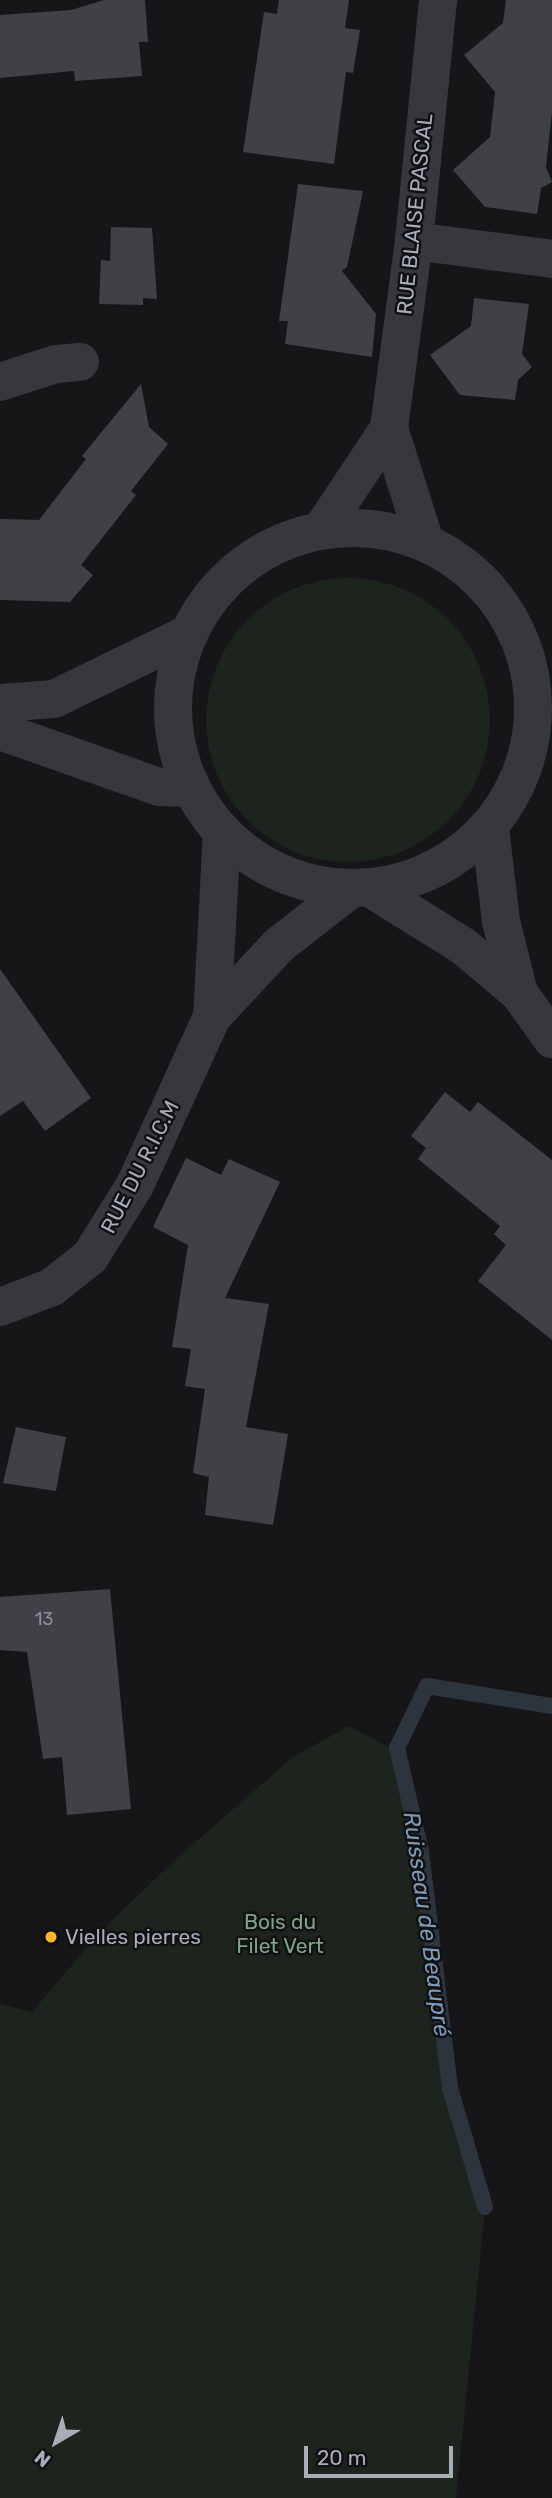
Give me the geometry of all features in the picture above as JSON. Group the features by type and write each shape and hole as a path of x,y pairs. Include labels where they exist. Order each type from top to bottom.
{"street":[{"name":"RUE BLAISE PASCAL","path":"425,542 389,428 414,242 438,0"},
{"path":"414,242 552,259"},
{"path":"0,382 56,364 80,362"},
{"name":"RUE BLAISE PASCAL","path":"322,529 389,428"},
{"path":"360,889 435,870 490,828 537,766 531,681 511,619 488,588 459,561 425,542 374,529 322,529 280,542 242,565 210,596 188,634 175,672 172,712 177,751 191,788 222,833 243,852 295,880 360,889 463,946 519,993 552,1039"},
{"path":"511,619 552,644"},
{"path":"0,703 54,699 188,634"},
{"path":"0,732 159,787 191,788"},
{"path":"490,828 501,921 519,993"},
{"name":"RUE DU R.I.C.M","path":"212,1017 222,833"},
{"name":"RUE DU R.I.C.M","path":"0,1307 52,1287 90,1257 135,1185 212,1017 279,945 360,889"}],"green space":[{"path":"348,578 376,581 402,589 427,602 448,620 466,641 479,666 487,692 490,720 487,748 479,774 466,799 448,820 427,838 402,851 376,859 348,862 320,859 294,851 269,838 248,820 230,799 217,774 209,748 206,720 209,692 217,666 230,641 248,620 269,602 294,589 320,581"},
{"name":"Bois du Filet Vert","path":"349,1726 394,1750 428,1886 450,2088 485,2207 456,2498 0,2498 0,2004 32,2012 102,1930 176,1859 293,1757"}],"building":[{"path":"104,0 145,0 148,42 139,42 142,76 75,81 74,71 0,78 0,15 71,10"},
{"path":"279,0 349,0 345,28 360,30 353,73 346,72 334,164 243,152 264,12 277,14"},
{"path":"506,0 552,0 552,112 546,167 552,182 541,188 537,214 485,207 453,170 490,137 495,92 464,55 503,23"},
{"path":"298,184 363,191 347,267 342,271 376,314 372,357 285,344 288,321 279,321"},
{"path":"111,227 152,228 157,299 143,298 143,305 99,304 101,260 110,261"},
{"path":"474,298 529,304 522,354 532,367 518,380 515,400 460,395 430,355 471,326"},
{"path":"141,384 149,427 168,444 131,491 136,495 81,565 93,575 70,602 0,600 0,519 39,520 86,459 82,456"},
{"path":"0,969 91,1098 45,1131 23,1101 0,1116"},
{"path":"445,1092 470,1112 478,1102 552,1160 552,1340 478,1281 506,1245 494,1234 500,1226 418,1159 426,1148 411,1136"},
{"path":"186,1158 221,1175 229,1159 280,1182 225,1298 269,1304 246,1427 288,1434 273,1525 205,1515 209,1477 193,1473 205,1389 185,1386 191,1349 172,1347 188,1245 153,1227"},
{"path":"16,1427 66,1437 56,1491 3,1483"},
{"path":"110,1589 131,1809 67,1815 62,1757 43,1759 27,1652 0,1650 0,1597"}],"waterway":[{"name":"Ruisseau de Beaupré","path":"485,2207 450,2088 421,1851 397,1748 427,1686 552,1706"}],"place":[{"name":"Vielles pierres","path":"51,1937"}]}
